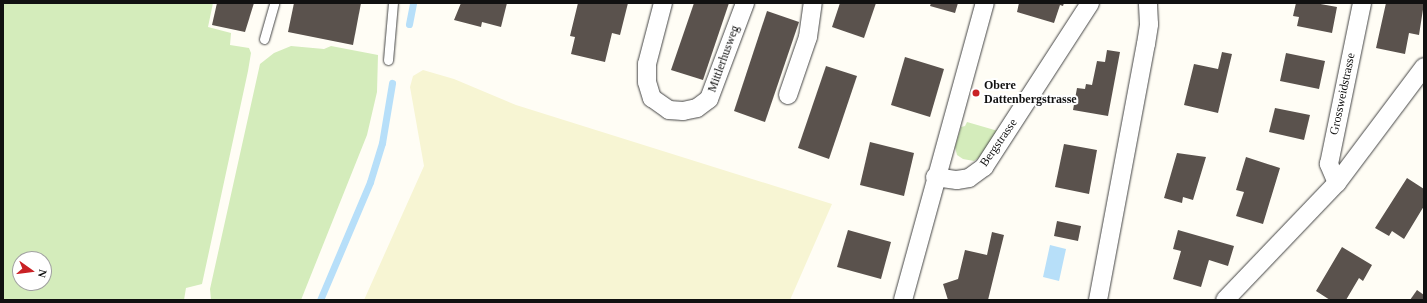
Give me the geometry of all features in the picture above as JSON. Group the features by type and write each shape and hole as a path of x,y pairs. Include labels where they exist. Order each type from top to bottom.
{"street":[{"name":"Mittlerhusweg","path":"663,3 647,64 647,82 652,98 669,110 683,111 697,108 709,99 745,3"},
{"path":"788,95 808,37 813,3"},
{"path":"903,300 935,177 985,3"},
{"name":"Bergstrasse","path":"935,177 957,180 969,178 984,167 1090,3"},
{"name":"Grossweidstrasse","path":"1337,183 1329,164 1362,3"},
{"path":"1098,300 1146,44 1149,4"},
{"path":"1225,300 1337,183 1424,67"}],"lane":[{"path":"264,39 274,3"},
{"path":"388,60 393,3"}],"shaded area":[{"path":"423,70 454,79 516,105 832,204 790,300 364,300 424,166 410,87 413,76"}],"green space":[{"path":"3,3 213,3 208,27 231,33 230,45 249,48 251,53 248,71 202,284 186,288 184,300 3,300"},
{"path":"291,46 324,49 331,46 378,55 377,92 367,135 301,300 211,300 210,289 260,64 274,53"},
{"path":"967,122 998,131 980,157 974,161 963,159 957,155 955,147 961,127 965,126"}],"water":[{"path":"1050,245 1066,249 1059,281 1043,277"}],"building":[{"path":"217,3 254,3 245,32 212,25"},
{"path":"294,3 361,3 353,45 288,32"},
{"path":"461,3 507,3 501,27 482,22 481,27 454,20"},
{"path":"578,3 628,3 620,35 612,33 605,62 571,54 575,37 570,36"},
{"path":"694,3 729,3 703,80 671,70"},
{"path":"840,3 876,3 864,38 832,27"},
{"path":"931,3 958,3 955,13 930,6"},
{"path":"1019,3 1064,3 1063,6 1060,5 1054,23 1017,12"},
{"path":"1296,3 1315,3 1337,7 1332,33 1297,26 1299,17 1293,16"},
{"path":"1386,3 1424,3 1419,35 1409,33 1405,54 1376,48"},
{"path":"767,11 799,22 765,122 734,111"},
{"path":"1107,50 1120,52 1108,116 1073,110 1077,88 1085,89 1086,84 1092,85 1097,61 1105,62"},
{"path":"1222,52 1232,54 1218,113 1184,105 1194,64 1218,69"},
{"path":"1286,53 1325,61 1319,89 1280,81"},
{"path":"905,57 944,69 930,117 891,105"},
{"path":"826,66 857,76 829,159 798,148"},
{"path":"1275,108 1310,115 1304,140 1269,132"},
{"path":"870,142 914,153 904,196 860,185"},
{"path":"1064,144 1097,150 1089,194 1055,187"},
{"path":"1177,153 1206,157 1193,200 1183,197 1182,203 1164,198"},
{"path":"1246,157 1280,168 1263,224 1236,216 1244,192 1236,190"},
{"path":"1407,178 1424,189 1424,206 1404,239 1392,231 1389,236 1375,228"},
{"path":"1057,221 1081,226 1078,241 1054,236"},
{"path":"848,230 891,242 881,279 837,267"},
{"path":"1178,230 1234,246 1228,266 1209,260 1201,287 1173,279 1181,251 1173,249"},
{"path":"992,232 1004,235 988,300 948,300 943,284 958,279 965,250 987,255"},
{"path":"1342,247 1372,265 1363,281 1359,278 1346,300 1330,300 1316,291"},
{"path":"1417,290 1424,295 1424,300 1410,300"}],"waterway":[{"path":"409,24 413,3"},
{"path":"320,300 370,182 382,143 392,83"}],"place":[{"name":"Obere Dattenbergstrasse","path":"976,93"}]}
